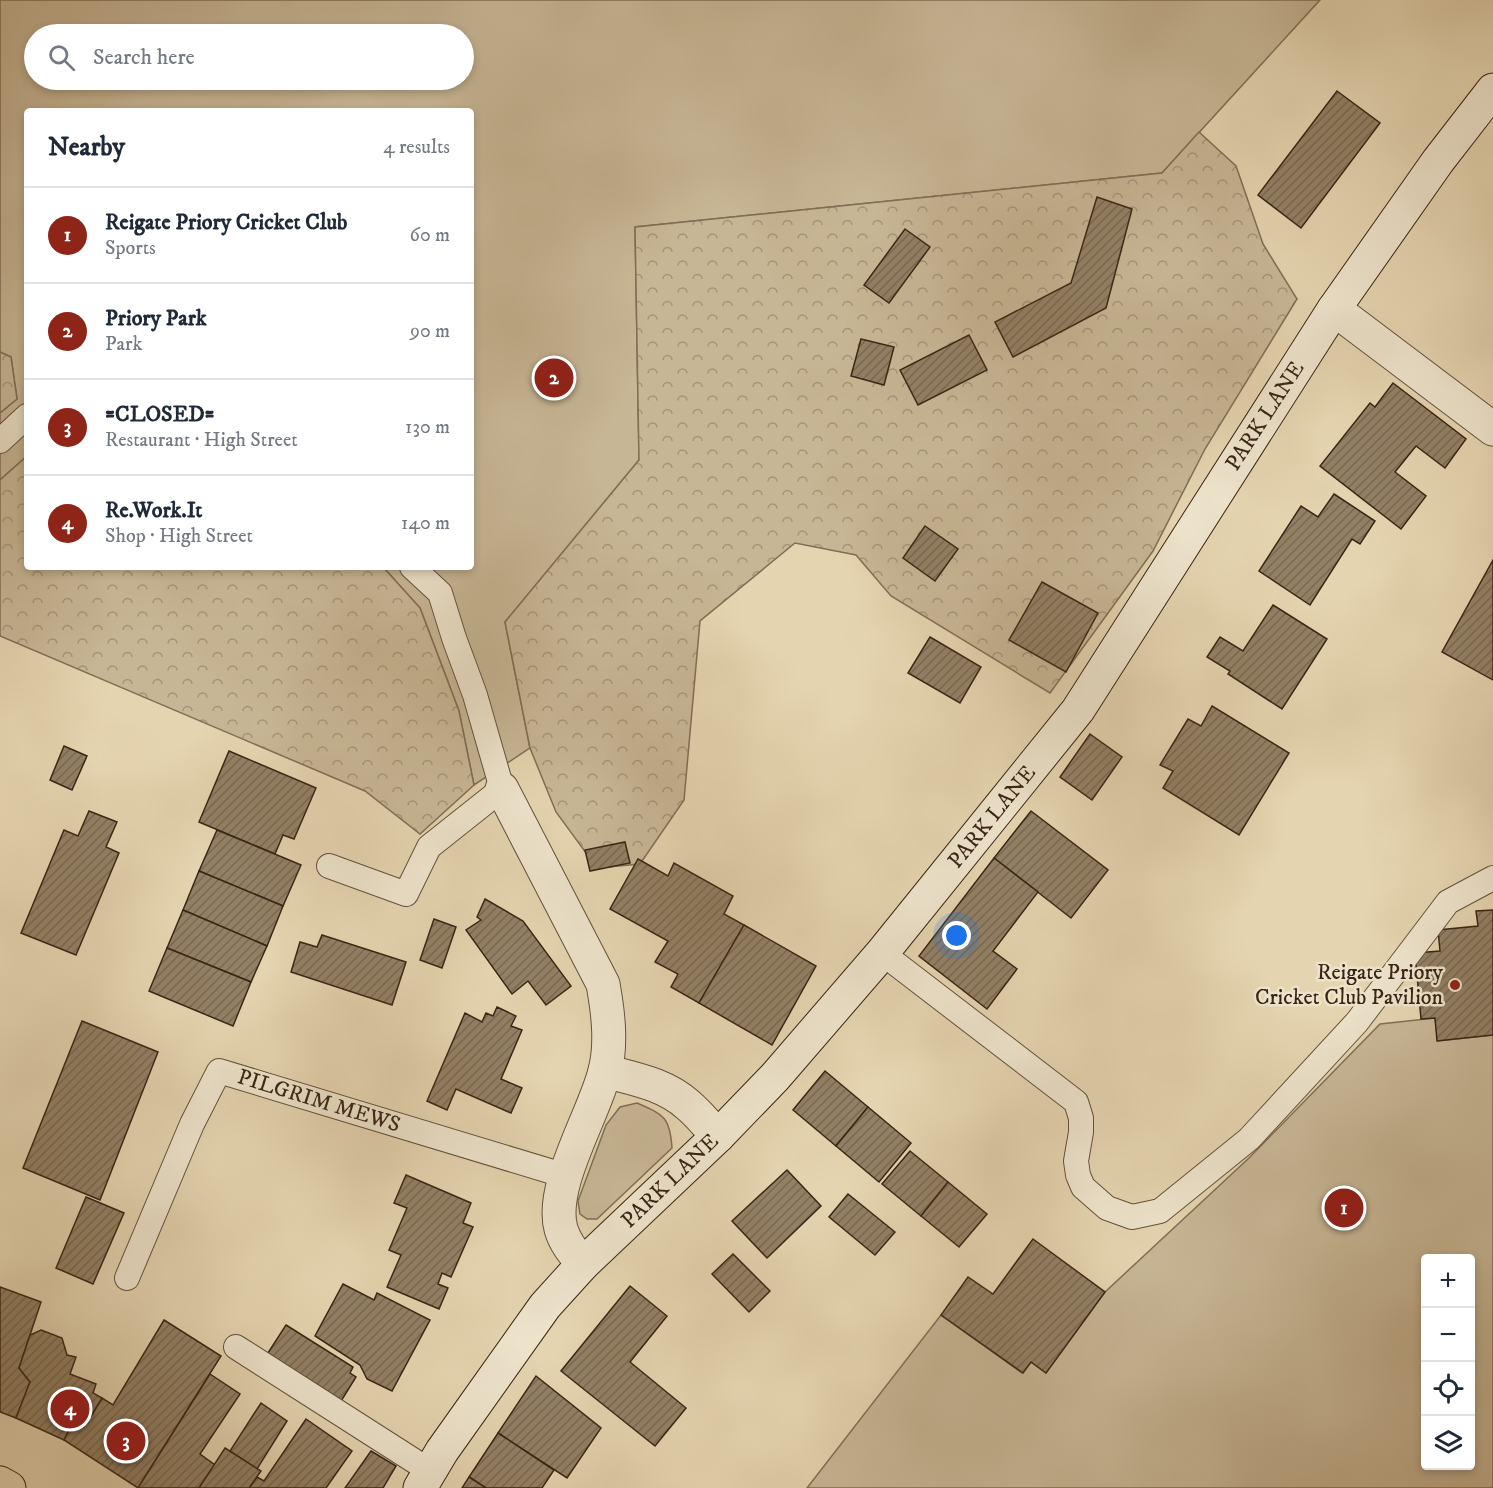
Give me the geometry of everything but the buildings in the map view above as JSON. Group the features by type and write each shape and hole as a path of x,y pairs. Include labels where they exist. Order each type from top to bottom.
{"main road":[{"path":"0,1483 9,1488"}],"street":[{"name":"PARK LANE","path":"425,1479 473,1406 545,1306 583,1264 718,1136 775,1077 882,953 1078,711 1334,309 1438,161 1493,90"},
{"path":"1334,309 1493,429"},
{"path":"502,789 603,984 608,1010 605,1071 566,1176 559,1206 561,1228 568,1245 583,1264"},
{"path":"605,1071 669,1091 688,1105 718,1136"}],"lane":[{"path":"0,441 24,419"},
{"path":"329,866 406,894 429,847 502,789 475,695 440,593 415,570"},
{"path":"882,953 1076,1102 1081,1118 1081,1132 1076,1161 1083,1187 1107,1208 1132,1217 1160,1211 1249,1139 1357,1022 1448,902 1493,878"},
{"name":"PILGRIM MEWS","path":"127,1278 192,1124 219,1071 566,1176"},
{"path":"236,1347 425,1479"}],"green space":[{"path":"0,0 1320,0 1162,173 635,227 639,460 505,622 530,748 474,785 459,711 420,608 386,570 474,570 474,108 24,108 24,459 0,480 0,413 17,399 11,357 0,352"},
{"path":"1199,132 1236,166 1263,244 1297,299 1205,449 1153,551 1050,693 891,596 856,555 795,543 700,621 684,800 640,864 597,868 556,812 530,748 505,622 639,460 635,227 1162,173"},
{"path":"0,352 11,357 17,399 0,413"},
{"path":"24,459 24,570 386,570 420,608 459,711 474,785 420,834 365,791 0,636 0,480"},
{"path":"1435,1018 1438,1041 1493,1035 1493,1488 807,1488 941,1315 1022,1373 1031,1362 1046,1373 1105,1292 1249,1158 1380,1024"},
{"path":"637,1103 664,1119 670,1130 672,1148 597,1219 587,1219 580,1214 578,1201 606,1125 620,1107"}],"place":[{"name":"Priory Park","path":"554,378"},
{"name":"Reigate Priory Cricket Club Pavilion","path":"1455,985"},
{"name":"Reigate Priory Cricket Club","path":"1344,1208"},
{"name":"Re.Work.It","path":"70,1409"},
{"name":"=CLOSED=","path":"126,1441"}]}
